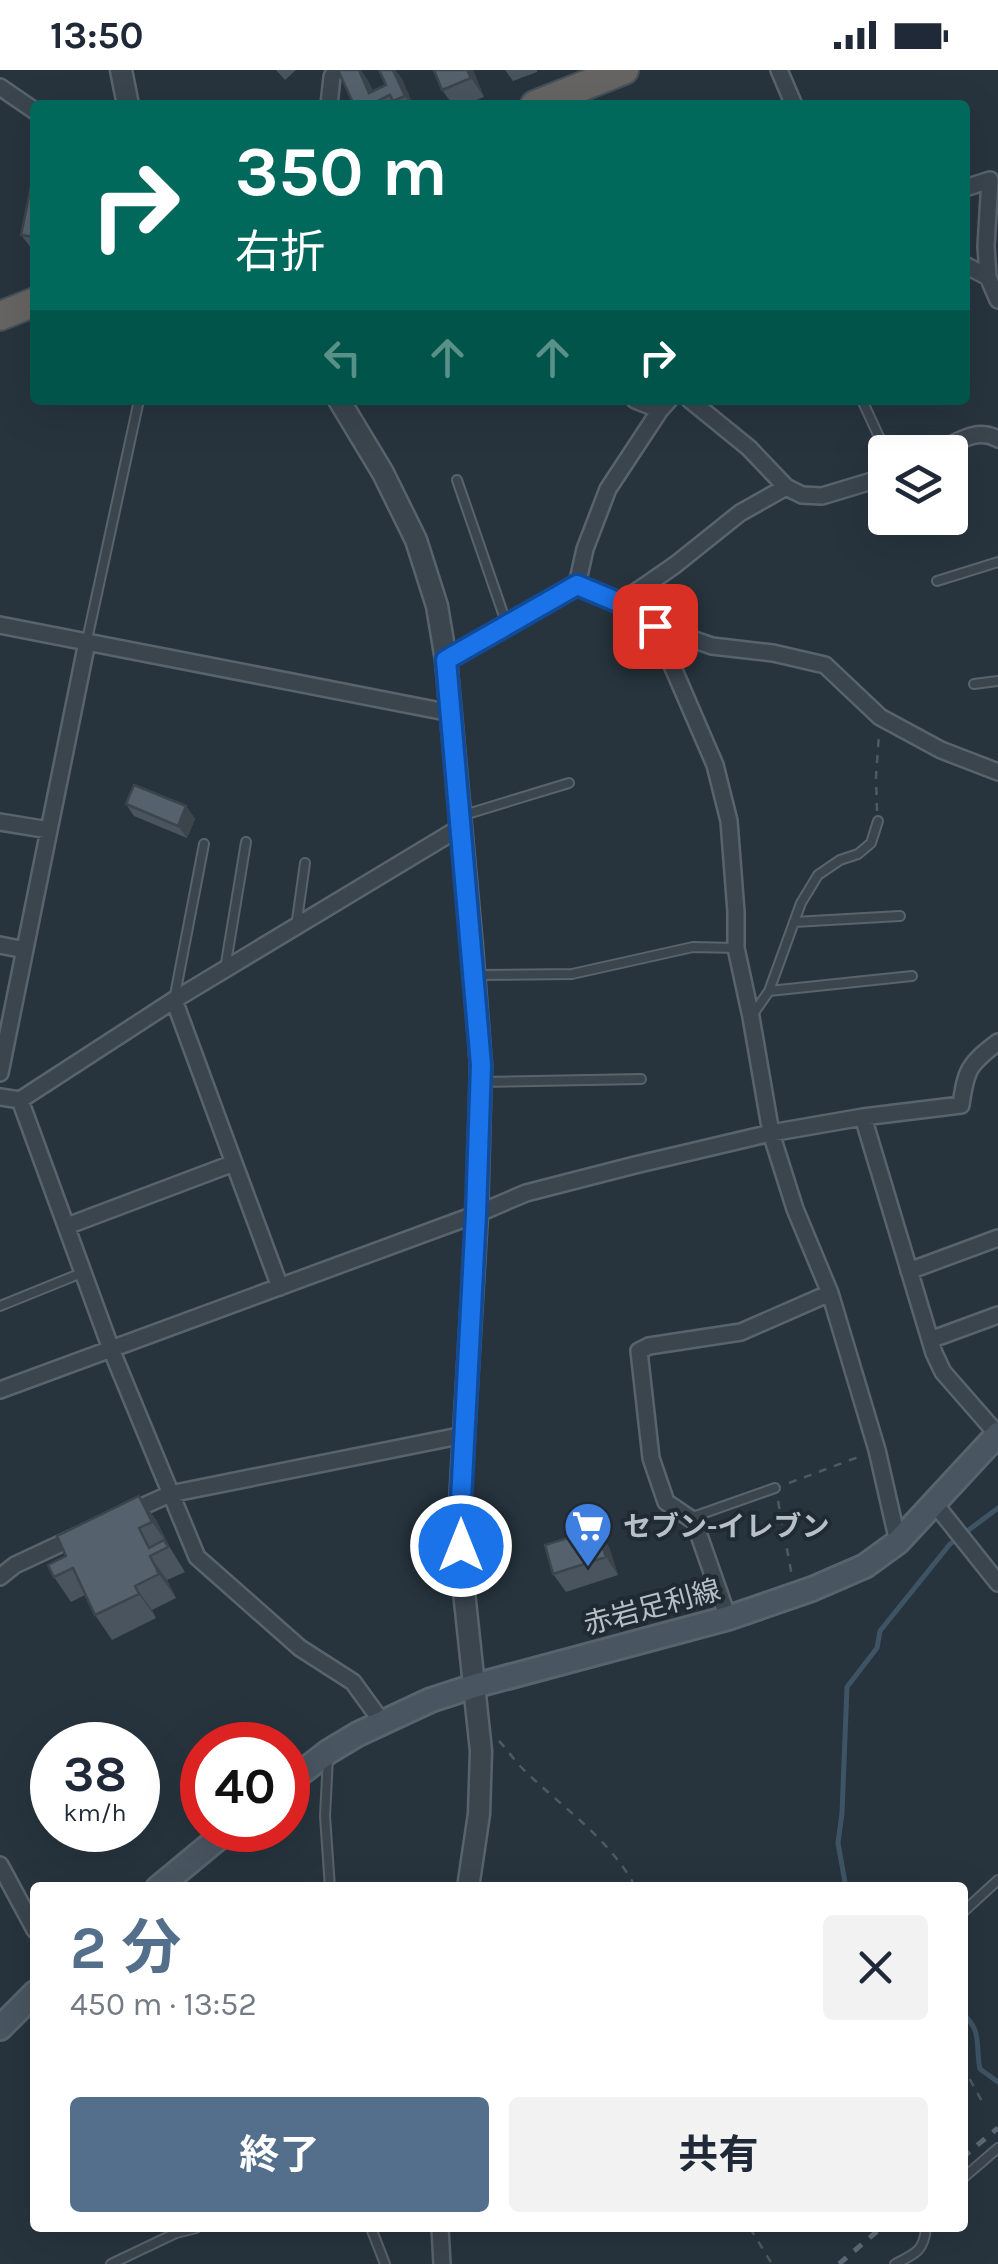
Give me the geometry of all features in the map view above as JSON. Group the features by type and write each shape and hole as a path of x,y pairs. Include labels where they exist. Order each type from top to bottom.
{"highway":[{"path":"543,100 579,78 624,70"},
{"path":"0,316 30,304"}],"main road":[{"name":"赤岩足利線","path":"310,1766 382,1722 431,1700 728,1618 865,1566 898,1542 998,1434"},
{"path":"165,1882 201,1852"},
{"path":"0,2028 30,1998"}],"street":[{"path":"121,70 127,100"},
{"path":"330,100 335,70"},
{"path":"779,70 792,100"},
{"path":"0,87 30,108"},
{"path":"970,186 994,179 986,246 988,277 998,300"},
{"path":"970,268 988,277"},
{"path":"341,405 383,474 416,540 437,606 446,660 474,975 481,1082 460,1519 462,1573 480,1732 479,1814 469,1882"},
{"path":"446,660 577,585 585,549 608,488 665,405"},
{"path":"696,405 750,448 786,487 802,495 822,496 868,482"},
{"path":"968,438 980,432 998,438"},
{"path":"620,603 740,514 786,487"},
{"path":"577,585 620,603 655,626 712,646 773,653 825,665 880,718 942,750 998,772"},
{"path":"0,625 451,713"},
{"path":"655,626 715,765 729,822 736,948 772,1134 794,1209 830,1294 876,1450 898,1542"},
{"path":"0,1073 87,642"},
{"path":"0,822 49,830"},
{"path":"0,1097 20,1100 460,822"},
{"path":"0,945 25,950"},
{"path":"174,1000 280,1287"},
{"path":"0,1390 526,1193 772,1134 863,1117 961,1105 965,1076 978,1057 998,1042"},
{"path":"20,1100 110,1349 197,1557 300,1648 354,1682 382,1722"},
{"path":"863,1117 943,1372 998,1434"},
{"path":"67,1226 234,1163"},
{"path":"909,1271 998,1238"},
{"path":"728,1618 694,1521 666,1502 651,1458 639,1351 649,1346 741,1332 830,1294"},
{"path":"930,1340 998,1315"},
{"path":"118,1517 170,1494 464,1435"},
{"path":"935,1504 998,1584"},
{"path":"0,1577 15,1565 84,1533"},
{"path":"0,1865 30,1921"},
{"path":"440,2232 442,2264"}],"lane":[{"path":"87,642 138,405"},
{"path":"864,405 878,435"},
{"path":"457,480 508,625"},
{"path":"937,581 998,562"},
{"path":"974,684 998,681"},
{"path":"460,822 569,783"},
{"path":"751,1017 769,991 801,903 818,875 871,843 878,822"},
{"path":"226,969 246,842"},
{"path":"174,1000 204,844"},
{"path":"296,927 305,864"},
{"path":"794,922 900,916"},
{"path":"474,975 572,974 693,947 736,948"},
{"path":"769,991 912,976"},
{"path":"481,1082 641,1079"},
{"path":"0,1306 84,1272"},
{"path":"690,1518 775,1488"},
{"path":"328,1752 325,1816 330,1882"},
{"path":"968,1908 998,1880"},
{"path":"968,2174 998,2148"},
{"path":"111,2264 171,2232"},
{"path":"373,2232 385,2264"},
{"path":"894,2264 920,2248 926,2241 926,2232"}],"path":[{"path":"878,822 880,718"},
{"path":"796,1594 775,1488 876,1450"},
{"path":"480,1732 496,1738 525,1771 567,1807 632,1882"},
{"path":"968,2075 984,2104"},
{"path":"752,2232 772,2264"}],"building":[{"path":"338,70 359,70 369,93 386,85 379,70 393,70 405,96 395,100 390,95 379,100 352,100"},
{"path":"434,70 467,70 471,78 442,90"},
{"path":"30,191 30,236 21,235"},
{"path":"134,785 186,806 178,826 126,804"},
{"path":"139,1496 152,1522 139,1528 149,1548 164,1540 168,1547 150,1556 159,1574 135,1586 139,1594 95,1615 73,1568 54,1577 48,1565 66,1556 57,1536"},
{"path":"597,1529 606,1557 553,1574 545,1545"}],"waterway":[{"path":"845,1882 838,1843 847,1687 877,1648 880,1631 950,1544 998,1508"},
{"path":"968,2019 976,2032 980,2069 998,2082"}],"railway":[{"path":"968,2153 998,2128"},
{"path":"839,2264 876,2232"}],"place":[{"name":"セブン-イレブン","path":"588,1568"}],"route":[{"path":"461,1546 481,1065 446,660 577,585 620,603 655,626"}]}
